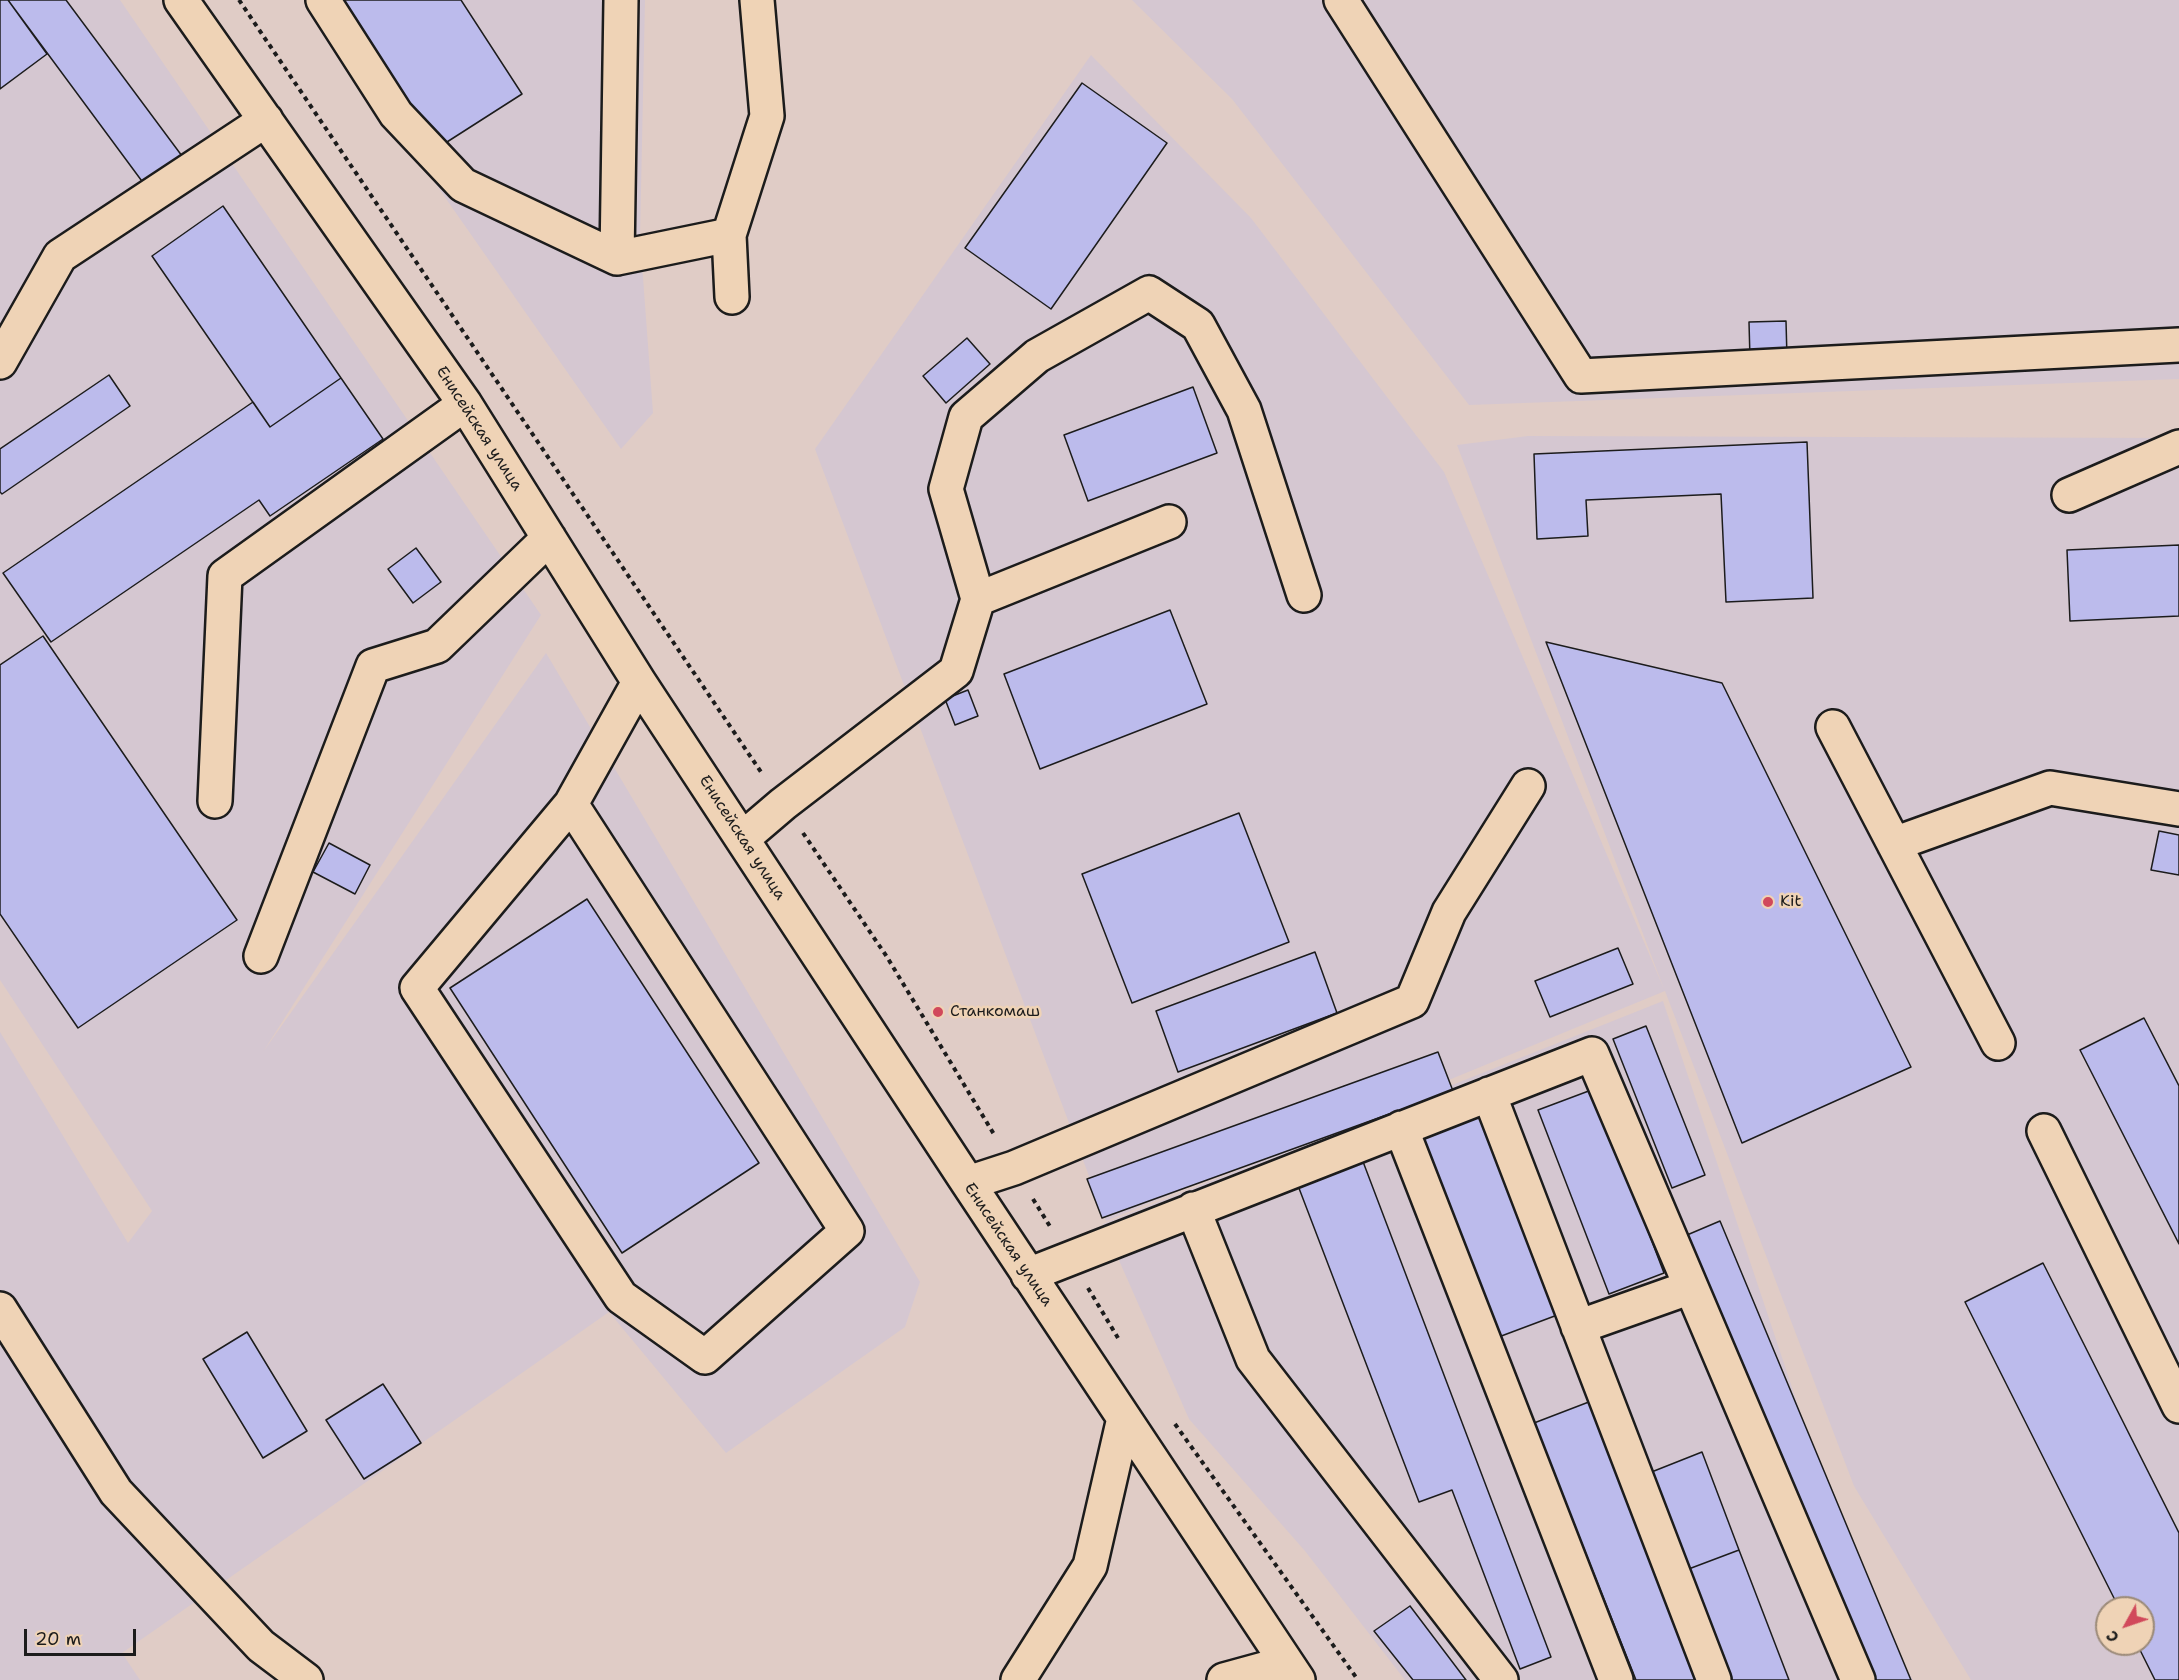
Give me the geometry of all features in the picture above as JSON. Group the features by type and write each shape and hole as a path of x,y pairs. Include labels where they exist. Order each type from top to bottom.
{"street":[{"name":"Енисейская улица","path":"181,0 465,404 639,682 1292,1672"},
{"path":"323,0 396,114 464,185 617,258 729,235"},
{"path":"617,258 621,0"},
{"path":"732,297 729,235 767,116 757,0"},
{"path":"1341,0 1581,376 2179,345"},
{"path":"0,362 60,256 266,120"},
{"path":"742,839 783,804 956,671 978,599 946,489 966,417 1037,356 1149,293 1198,325 1244,410 1304,595"},
{"path":"215,801 225,576 465,404"},
{"path":"2070,495 2179,447"},
{"path":"978,599 1169,522"},
{"path":"261,956 373,666 438,646 549,538"},
{"path":"571,804 847,1231 705,1357 621,1298 417,988 571,804 639,682"},
{"path":"1833,727 1998,1043"},
{"path":"968,1183 1014,1167 1412,1001 1449,912 1528,786"},
{"path":"1894,844 2050,788 2179,809"},
{"path":"1028,1275 1592,1054 1858,1680"},
{"path":"1489,1094 1714,1680"},
{"path":"1401,1128 1616,1680"},
{"path":"2044,1131 2179,1406"},
{"path":"1193,1209 1253,1359 1501,1680"},
{"path":"1578,1328 1691,1287"},
{"path":"0,1309 116,1492 261,1646 306,1680"},
{"path":"1018,1680 1090,1566 1124,1418"},
{"path":"1224,1680 1292,1672"}],"shaded area":[{"path":"0,0 120,0 541,615 263,1052 546,653 920,1282 905,1327 726,1453 609,1312 122,1653 140,1680 0,1680 0,1032 128,1243 152,1211 0,980"},
{"path":"307,0 645,0 640,237 653,413 621,449"},
{"path":"1132,0 2179,0 2179,379 1469,405 1232,99"},
{"path":"1091,55 1251,218 1444,472 1664,989 1457,445 1528,436 2179,438 2179,1680 1971,1680 1854,1486 1665,991 1106,1221 815,449"},
{"path":"1663,1001 1861,1594 1913,1680 1405,1680 1305,1551 1189,1419 1103,1224"}],"building":[{"path":"0,0 8,0 47,54 0,89"},
{"path":"8,0 66,0 185,160 147,188"},
{"path":"340,0 461,0 522,94 436,149"},
{"path":"1082,83 1167,143 1051,309 965,248"},
{"path":"223,206 341,378 270,427 152,256"},
{"path":"1786,321 1787,358 1750,359 1749,322"},
{"path":"967,338 990,364 946,403 923,376"},
{"path":"109,375 130,406 2,494 0,492 0,449"},
{"path":"341,378 383,439 270,516 259,500 51,642 3,573 253,402 270,427"},
{"path":"1193,387 1217,453 1088,501 1064,435"},
{"path":"1807,442 1813,598 1726,602 1721,494 1586,500 1588,536 1537,539 1534,454"},
{"path":"2179,545 2179,616 2070,621 2067,550"},
{"path":"416,548 441,582 413,603 388,569"},
{"path":"1170,610 1207,704 1040,769 1004,674"},
{"path":"43,636 237,920 78,1028 0,914 0,665"},
{"path":"1546,642 1722,683 1911,1067 1742,1143"},
{"path":"968,690 978,716 955,725 945,699"},
{"path":"1239,813 1289,942 1132,1003 1082,874"},
{"path":"2159,831 2179,835 2179,875 2151,870"},
{"path":"329,843 370,865 355,894 313,872"},
{"path":"587,899 759,1163 622,1253 450,988"},
{"path":"1618,948 1633,984 1550,1017 1535,981"},
{"path":"1315,952 1337,1013 1178,1072 1156,1011"},
{"path":"2144,1018 2179,1086 2179,1244 2080,1050"},
{"path":"1646,1026 1705,1175 1672,1188 1613,1039"},
{"path":"1438,1052 1453,1091 1102,1218 1087,1179"},
{"path":"1594,1089 1664,1273 1609,1294 1538,1110"},
{"path":"1481,1102 1560,1314 1496,1338 1417,1126"},
{"path":"1362,1159 1551,1657 1520,1669 1452,1490 1419,1502 1297,1183"},
{"path":"1720,1221 1911,1680 1873,1680 1687,1235"},
{"path":"2043,1263 2179,1533 2179,1680 2155,1680 2143,1656 2155,1656 2155,1596 2113,1596 1965,1302"},
{"path":"247,1332 307,1431 263,1458 203,1359"},
{"path":"383,1384 421,1443 364,1479 326,1420"},
{"path":"1594,1400 1705,1680 1636,1680 1534,1423"},
{"path":"1702,1452 1739,1550 1686,1570 1649,1473"},
{"path":"1739,1550 1789,1680 1728,1680 1686,1570"},
{"path":"1410,1606 1466,1680 1413,1680 1374,1631"}],"place":[{"name":"Kit","path":"1768,902"},
{"name":"Станкомаш","path":"938,1012"}]}
